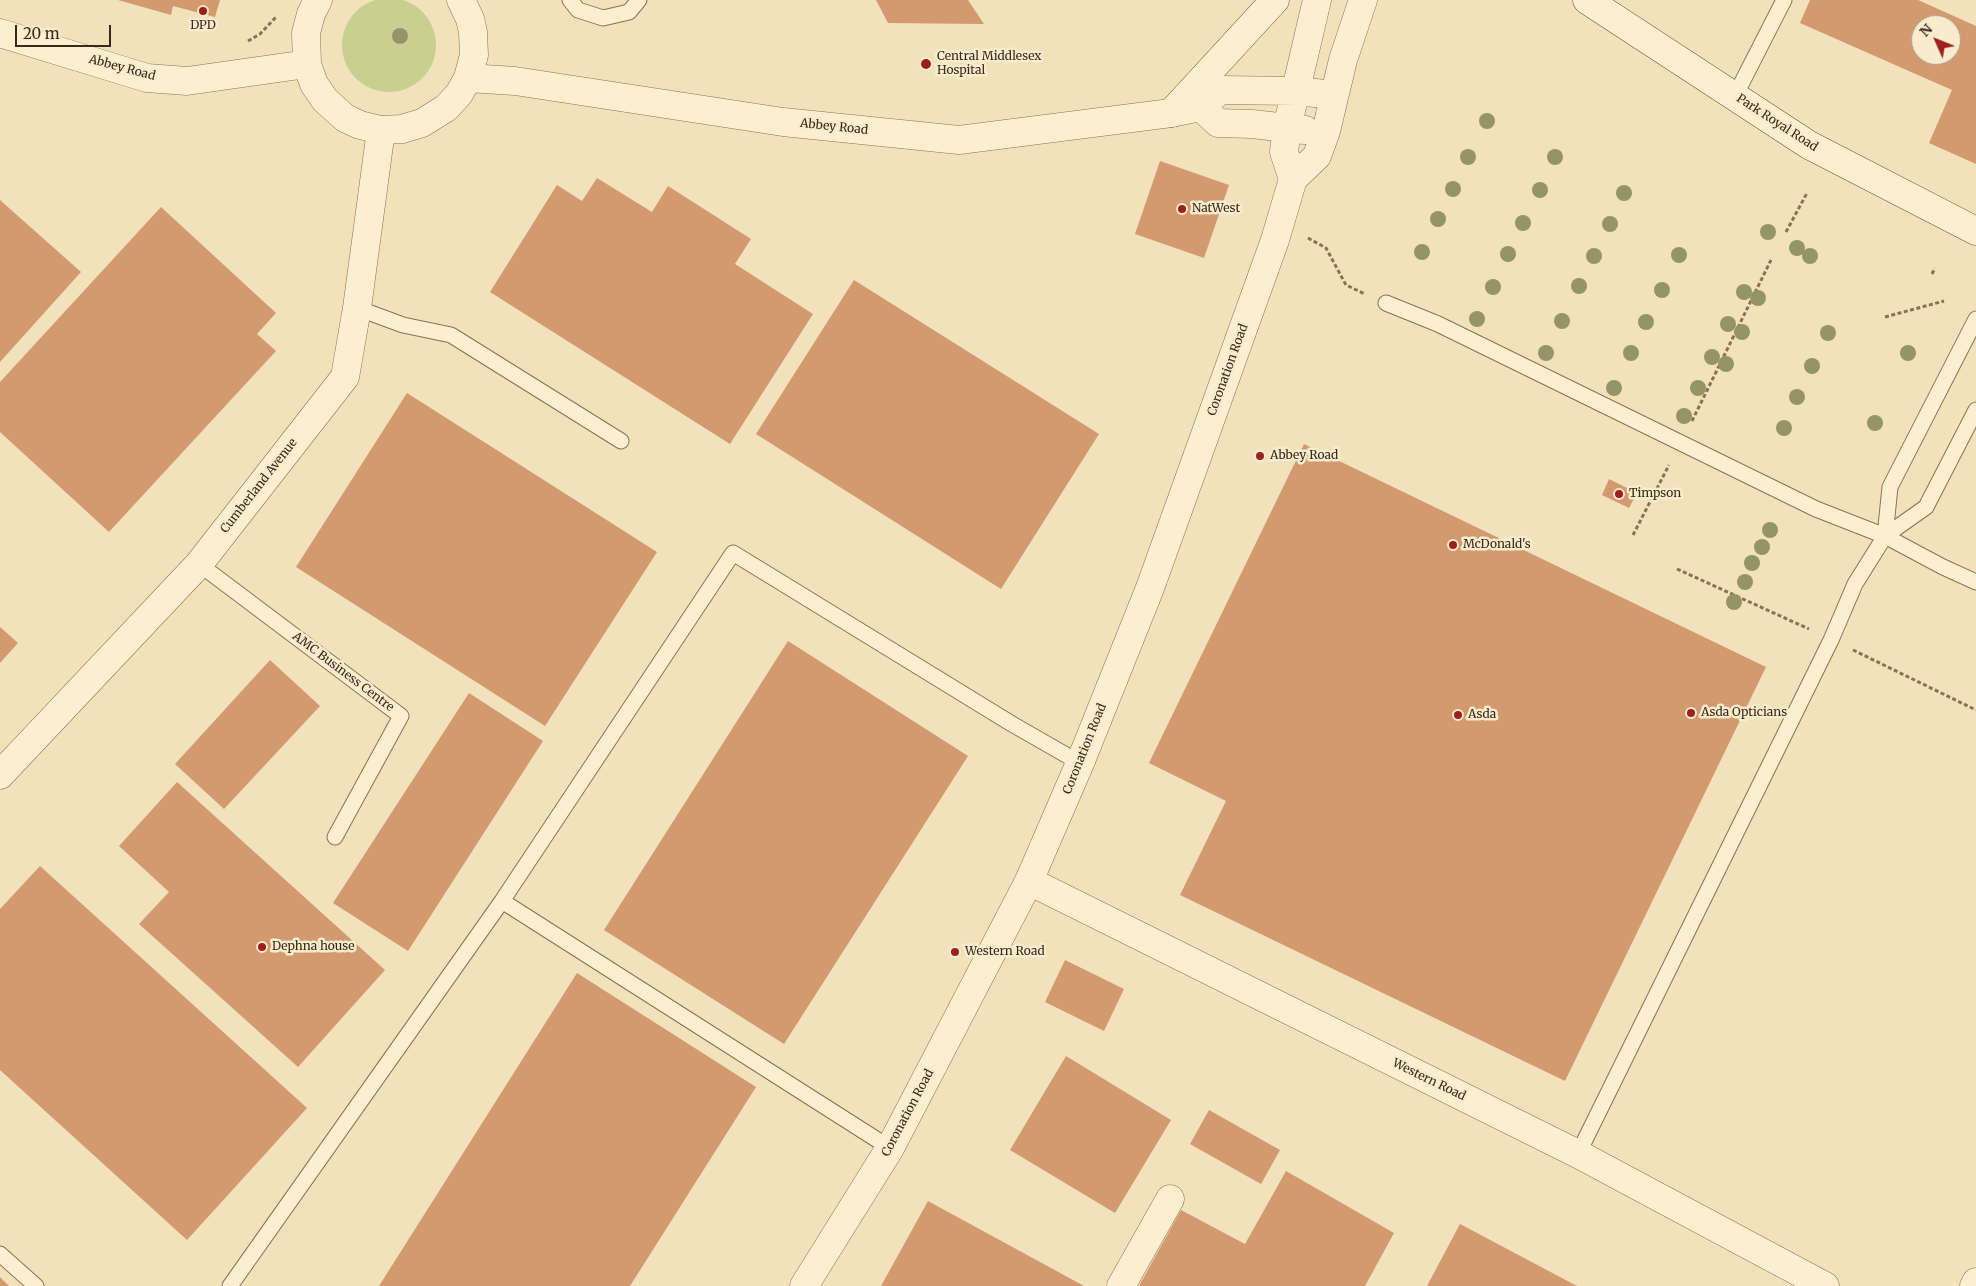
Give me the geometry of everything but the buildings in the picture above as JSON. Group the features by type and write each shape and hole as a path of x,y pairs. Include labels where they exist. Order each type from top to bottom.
{"street":[{"path":"318,0 311,14 306,33 307,64 314,84 332,108 345,118 360,125 381,130 402,129 422,123 446,108 459,94 468,78 474,55 473,32 470,19 461,0"},
{"path":"1171,113 1275,0"},
{"path":"1293,179 1284,152 1287,128 1317,0"},
{"name":"Coronation Road","path":"804,1286 890,1148 1029,881 1080,763 1150,588 1275,240 1293,179 1316,156 1326,132 1343,60 1363,0"},
{"name":"Park Royal Road","path":"1587,0 1809,145 1976,231"},
{"name":"Abbey Road","path":"0,33 148,78 187,80 307,64"},
{"name":"Abbey Road","path":"468,78 515,81 783,122 959,140 1171,113 1201,107"},
{"path":"1326,132 1252,124 1218,123 1201,107 1220,90 1296,91 1334,95"},
{"name":"Cumberland Avenue","path":"0,774 198,564 345,377 357,308 381,130"},
{"name":"Western Road","path":"1029,881 1578,1154 1825,1286"},
{"path":"1121,1286 1170,1198"},
{"path":"1974,1286 1976,1282"}],"lane":[{"path":"570,0 578,10 603,18 629,12 639,0"},
{"path":"1735,96 1784,0"},
{"path":"1386,303 1438,324 1816,509 1886,536 1943,567 1976,582"},
{"path":"357,308 403,325 451,335 621,441"},
{"path":"1886,536 1890,487 1976,319"},
{"path":"1578,1154 1831,640 1855,584 1886,536 1926,507 1976,410"},
{"path":"230,1286 502,901 733,553 1012,724 1080,763"},
{"name":"AMC Business Centre","path":"198,564 400,716 335,837"},
{"path":"502,901 890,1148"},
{"path":"0,1254 36,1286"}],"path":[{"path":"244,43 260,34 281,12"},
{"path":"1786,232 1807,193"},
{"path":"1304,236 1326,248 1346,285 1386,303"},
{"path":"1689,426 1771,260"},
{"path":"1932,274 1935,268"},
{"path":"1885,317 1944,301"},
{"path":"1633,535 1672,460"}],"green space":[{"path":"389,-2 407,1 422,12 433,27 436,45 433,63 422,78 407,89 389,92 371,89 356,78 345,63 342,45 345,27 356,12 371,1"}],"place":[{"name":"DPD","path":"203,11"},
{"name":"Central Middlesex Hospital","path":"926,64"},
{"name":"NatWest","path":"1182,209"},
{"name":"Abbey Road","path":"1260,456"},
{"name":"Timpson","path":"1619,494"},
{"name":"McDonald's","path":"1453,545"},
{"name":"Asda Opticians","path":"1691,713"},
{"name":"Asda","path":"1458,715"},
{"name":"Dephna house","path":"262,947"},
{"name":"Western Road","path":"955,952"}]}
